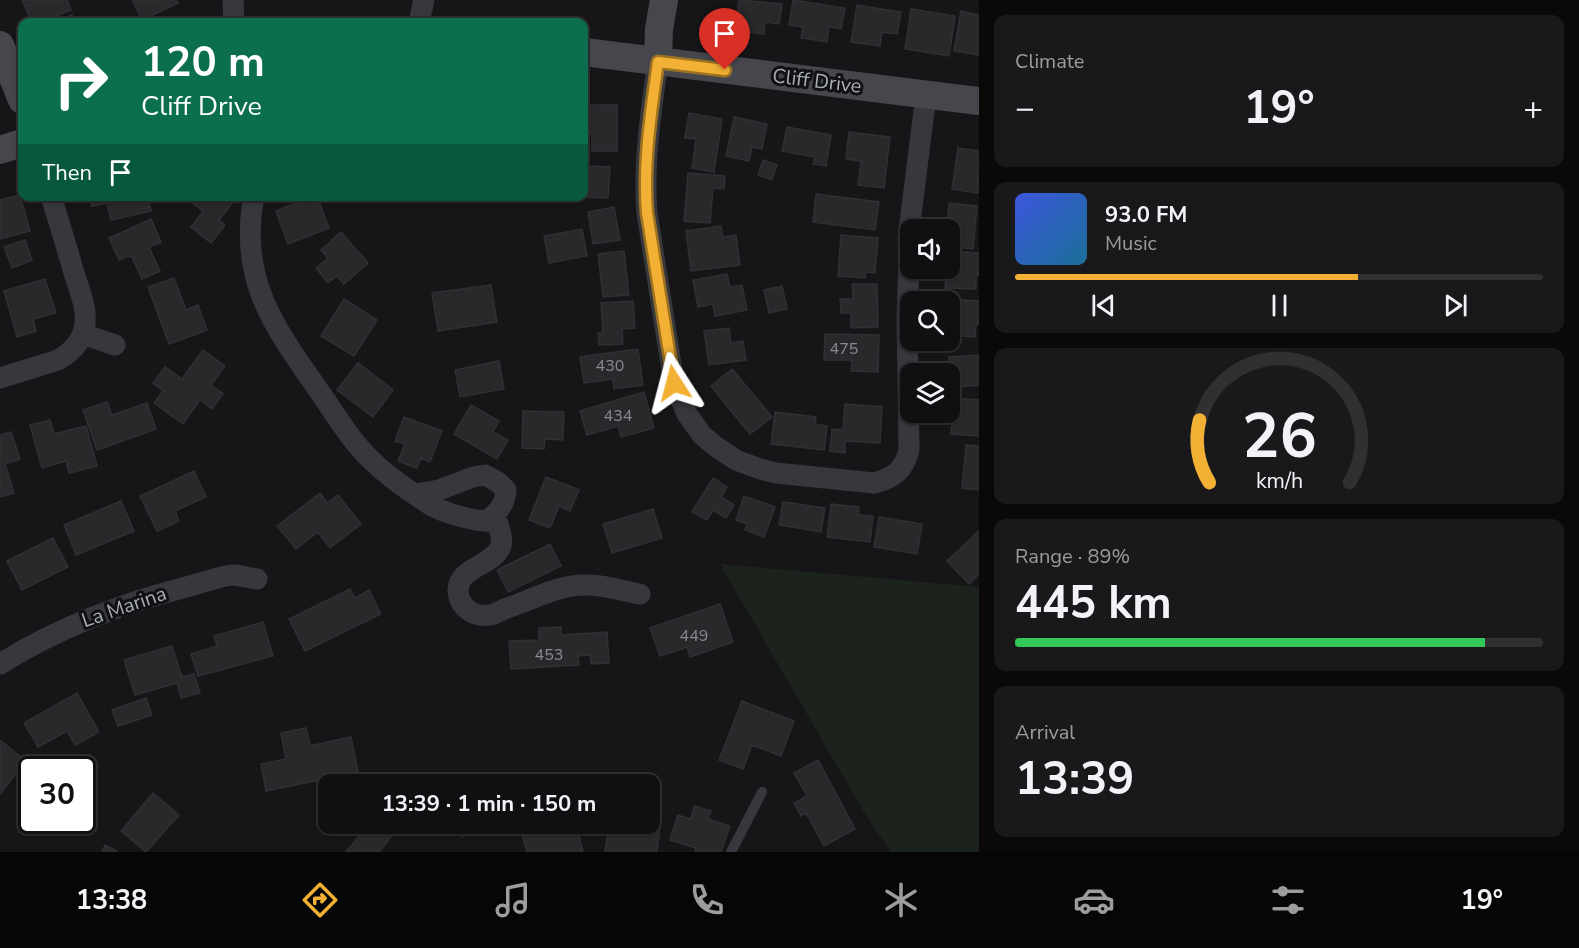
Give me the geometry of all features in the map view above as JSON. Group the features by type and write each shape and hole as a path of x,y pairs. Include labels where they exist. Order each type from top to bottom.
{"main road":[{"path":"658,62 659,29 664,0"},
{"path":"0,45 18,90"},
{"name":"Cliff Drive","path":"588,53 979,101"},
{"path":"0,150 18,144"}],"street":[{"path":"233,0 234,18"},
{"path":"420,18 424,0"},
{"path":"658,62 653,94 645,196 674,383 687,414 702,435 715,446 736,460 760,469 788,474 874,483 893,476 906,460 909,450 908,240 926,95"},
{"path":"0,378 58,360 73,350 83,334 84,305 53,201"},
{"path":"253,201 250,238 252,257 264,303 272,320 311,380 358,446 387,473 435,507 457,516 488,520 498,524 501,545 490,559 462,578 458,586 458,596 462,604 469,611 478,615 489,615 554,590 573,586 592,585 640,594"},
{"path":"83,334 115,345"},
{"path":"415,494 439,490 473,477 485,475 498,482 506,490 506,498 500,511 488,520"},
{"name":"La Marina","path":"0,664 73,625 121,606 233,575 257,579"}],"lane":[{"path":"731,852 762,792"}],"shaded area":[{"path":"720,564 979,587 979,852 891,852 865,814"}],"building":[{"path":"22,0 67,0 71,10 50,18 30,18"},
{"path":"132,0 176,0 178,3 146,18 141,18"},
{"path":"739,0 782,4 779,24 765,22 764,34 735,31"},
{"path":"793,0 845,8 841,29 829,27 827,42 801,38 803,27 789,25"},
{"path":"857,5 901,12 897,34 882,32 880,46 851,42"},
{"path":"911,9 955,16 949,56 905,49"},
{"path":"961,11 979,15 979,55 954,51"},
{"path":"588,105 617,105 617,151 592,151 592,133 588,133"},
{"path":"689,113 722,119 714,172 692,168 696,139 685,138"},
{"path":"734,117 767,124 762,149 752,147 749,161 726,156"},
{"path":"787,127 831,135 826,166 813,164 815,157 782,151"},
{"path":"849,132 890,137 884,188 858,185 861,161 846,159"},
{"path":"958,148 979,151 978,193 952,189"},
{"path":"763,160 777,165 772,180 758,175"},
{"path":"588,166 610,167 608,198 588,197"},
{"path":"688,173 725,176 724,189 713,188 710,223 684,221"},
{"path":"816,194 879,202 875,230 813,222"},
{"path":"18,196 30,231 0,239 0,200"},
{"path":"91,201 149,201 151,211 111,220 107,203 92,206"},
{"path":"190,201 233,202 219,220 225,225 211,243 191,227 203,211"},
{"path":"301,201 319,201 329,228 288,244 276,211"},
{"path":"949,203 977,206 973,249 960,247 960,219 948,219"},
{"path":"614,207 620,240 593,244 588,212"},
{"path":"151,219 161,242 149,247 160,271 142,279 131,255 119,260 109,238"},
{"path":"721,226 723,237 736,235 740,265 691,271 686,231"},
{"path":"582,229 587,256 549,263 544,236"},
{"path":"341,232 368,263 344,284 337,276 328,283 316,268 328,258 321,250"},
{"path":"841,235 878,238 875,273 866,272 865,278 838,276"},
{"path":"25,240 32,260 12,268 4,247"},
{"path":"624,251 629,295 603,297 598,254"},
{"path":"960,252 979,253 979,275 976,275 976,289 945,288 946,279 960,279"},
{"path":"727,274 730,287 742,285 747,310 715,316 713,304 698,307 693,280"},
{"path":"174,278 186,310 198,305 207,330 169,344 148,287"},
{"path":"45,279 56,313 33,319 36,331 17,337 4,291"},
{"path":"852,284 877,284 878,327 851,328 851,313 841,313 840,299 853,299"},
{"path":"491,285 497,322 438,331 432,293"},
{"path":"782,286 787,309 769,313 764,290"},
{"path":"344,299 377,320 354,356 321,336"},
{"path":"960,300 979,301 979,324 976,324 975,337 960,336"},
{"path":"633,301 635,328 622,329 623,344 599,345 598,333 603,332 601,303"},
{"path":"729,328 731,343 743,341 746,360 709,365 704,331"},
{"path":"825,334 879,335 878,372 851,371 852,360 824,360"},
{"path":"638,349 643,385 614,389 613,379 584,383 580,357"},
{"path":"203,350 225,366 211,385 223,394 212,409 200,400 183,424 154,403 163,391 153,383 165,367 182,379"},
{"path":"979,355 979,385 960,387 960,363 949,363 949,357"},
{"path":"499,361 504,389 460,397 455,370"},
{"path":"358,363 393,390 373,417 337,390"},
{"path":"732,369 772,417 750,434 711,386"},
{"path":"644,392 654,428 621,437 618,426 587,435 580,411"},
{"path":"960,398 979,400 979,436 951,434 952,423 960,423"},
{"path":"107,402 112,415 147,403 156,429 97,450 83,410"},
{"path":"845,404 882,407 880,443 845,441 845,453 830,451 832,429 843,430"},
{"path":"471,405 499,421 493,432 508,440 497,459 454,434"},
{"path":"523,411 564,412 563,440 545,439 544,449 522,448"},
{"path":"775,412 816,417 815,424 827,426 824,450 771,444"},
{"path":"404,417 442,431 430,462 421,458 417,468 398,461 405,444 395,441"},
{"path":"50,420 54,434 86,426 97,466 69,473 66,461 42,468 30,425"},
{"path":"11,432 20,459 5,464 14,493 0,497 0,435"},
{"path":"966,445 979,446 979,490 962,488"},
{"path":"194,471 206,497 175,511 179,521 157,531 140,496"},
{"path":"546,477 579,490 570,511 559,506 550,528 529,520"},
{"path":"713,478 727,487 721,497 734,505 726,518 713,510 707,520 692,512"},
{"path":"320,493 327,503 338,495 361,524 330,548 318,532 296,549 277,526"},
{"path":"744,496 775,507 764,537 745,530 747,524 736,520"},
{"path":"121,501 134,531 76,555 64,525"},
{"path":"783,502 825,508 821,532 779,525"},
{"path":"831,504 859,507 858,515 873,516 870,542 827,537"},
{"path":"653,509 662,538 612,553 603,524"},
{"path":"879,517 922,524 917,554 874,547"},
{"path":"979,531 979,574 969,584 947,561"},
{"path":"53,538 68,567 22,590 7,561"},
{"path":"550,544 561,566 508,592 497,570"},
{"path":"350,589 355,598 369,590 381,614 305,651 289,619"},
{"path":"720,604 733,642 690,657 687,647 660,656 650,628"},
{"path":"263,622 273,656 198,676 191,654 217,646 214,636"},
{"path":"561,627 561,635 607,632 609,663 591,664 590,655 578,656 579,665 511,669 509,641 539,640 539,628"},
{"path":"172,646 182,677 194,674 200,693 181,698 177,683 135,695 124,660"},
{"path":"77,693 99,732 75,745 67,731 38,747 24,723"},
{"path":"146,698 152,715 118,726 112,710"},
{"path":"742,701 794,721 781,756 752,745 743,769 719,760"},
{"path":"306,728 310,746 351,737 358,772 318,774 318,780 266,791 261,764 286,759 281,733"},
{"path":"0,742 20,756 18,771 0,794"},
{"path":"818,760 855,829 824,846 806,813 801,816 794,803 807,796 794,773"},
{"path":"153,793 179,815 146,852 121,831"},
{"path":"695,806 711,811 708,819 730,826 721,852 695,852 696,848 670,840 678,815 690,819"},
{"path":"361,834 393,834 379,852 346,852"},
{"path":"522,834 578,834 583,852 527,852"},
{"path":"608,834 659,834 657,852 605,852"},
{"path":"105,845 118,852 102,852"}],"route":[{"path":"674,383 645,196 649,135 658,62 725,70"}]}
